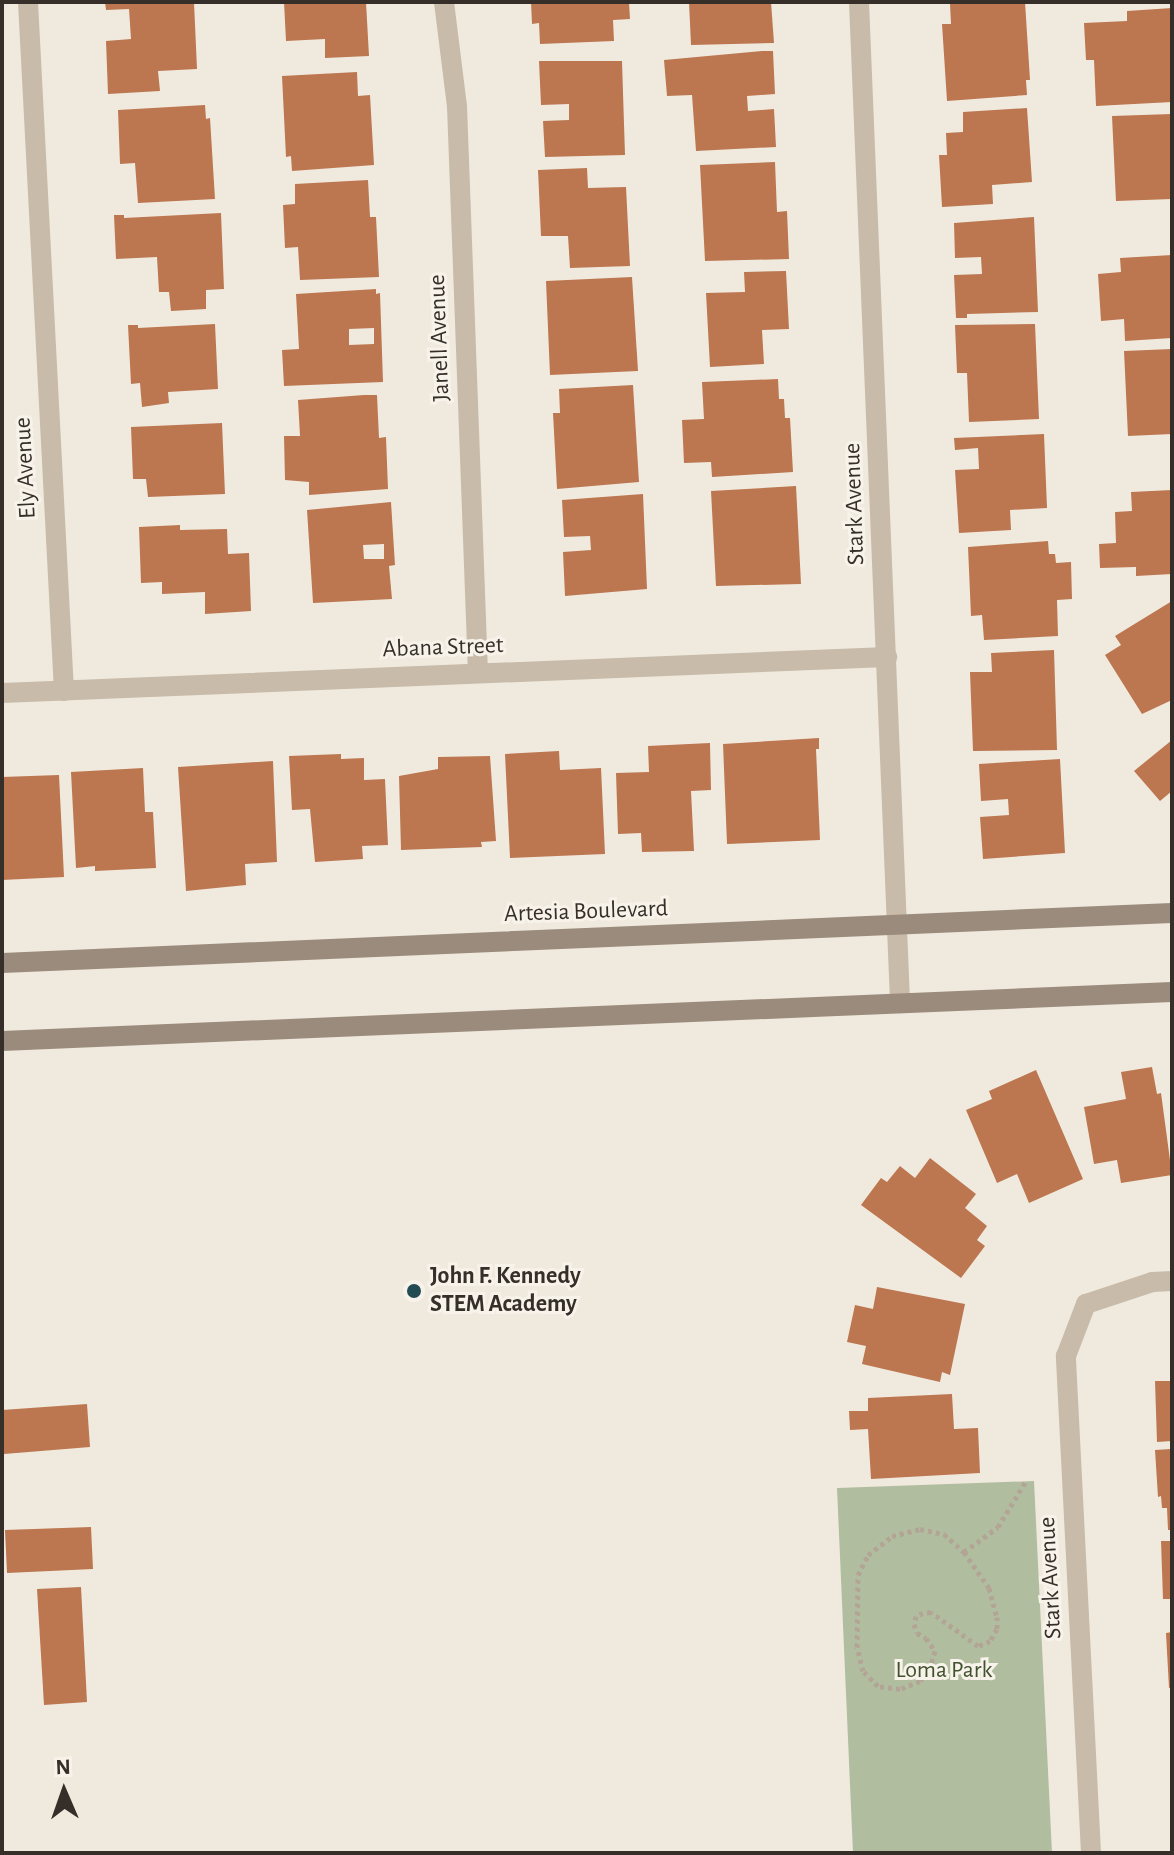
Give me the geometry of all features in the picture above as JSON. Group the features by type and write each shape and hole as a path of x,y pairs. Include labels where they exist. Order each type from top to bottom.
{"main road":[{"name":"Artesia Boulevard","path":"2,963 1172,913"},
{"path":"2,1041 1172,992"}],"street":[{"name":"Ely Avenue","path":"28,2 64,691"},
{"name":"Janell Avenue","path":"444,2 457,106 478,672"},
{"name":"Stark Avenue","path":"859,2 900,1003"},
{"name":"Abana Street","path":"2,693 887,657"},
{"name":"Stark Avenue","path":"1091,1853 1066,1356 1086,1304 1152,1282 1172,1281"}],"path":[{"path":"964,1552 998,1527 1026,1481"},
{"path":"920,1529 944,1534 964,1552 989,1588 997,1617 997,1629 990,1641 978,1646 931,1612 923,1613 916,1616 914,1624 917,1633 926,1638 935,1651 931,1664 920,1681 900,1689 878,1686 863,1671 857,1647 858,1575 868,1555 892,1536 920,1529"}],"green space":[{"name":"Loma Park","path":"1034,1481 1052,1853 853,1853 837,1488"}],"building":[{"path":"105,2 194,2 197,69 158,71 160,91 108,94 106,41 131,39 129,9 106,10"},
{"path":"284,2 366,2 369,56 325,58 325,39 286,41"},
{"path":"531,2 629,2 630,19 613,20 614,41 540,44 539,23 532,24"},
{"path":"689,2 771,2 774,43 691,45"},
{"path":"1025,2 1030,80 1026,80 1027,95 947,101 942,24 951,24 950,4"},
{"path":"1172,8 1172,102 1096,106 1094,60 1086,60 1084,23 1127,21 1127,11"},
{"path":"773,51 775,94 747,96 748,111 774,109 776,147 696,151 692,95 667,96 664,60"},
{"path":"539,61 622,61 625,155 545,157 543,121 569,120 569,104 541,105"},
{"path":"357,72 358,96 370,95 374,165 292,171 291,156 286,157 282,76"},
{"path":"205,105 206,119 210,118 215,199 138,203 135,163 120,164 118,110"},
{"path":"1027,108 1032,182 992,185 993,204 942,207 939,155 947,155 946,133 963,132 963,112"},
{"path":"1172,114 1172,199 1116,201 1112,116"},
{"path":"775,162 777,212 787,211 789,259 705,261 700,165"},
{"path":"587,168 588,188 626,187 630,266 570,268 568,236 541,236 538,170"},
{"path":"368,180 370,217 376,217 379,277 300,280 298,247 285,248 283,205 295,204 295,184"},
{"path":"221,213 224,289 206,290 206,309 171,311 169,292 159,292 157,257 116,259 114,215 124,215 124,218"},
{"path":"1034,217 1038,312 967,314 967,318 956,318 954,275 982,274 981,257 955,258 954,223"},
{"path":"1172,255 1172,338 1125,341 1124,319 1101,321 1098,274 1121,272 1120,258"},
{"path":"786,271 789,329 762,330 764,364 710,367 706,293 745,292 744,272"},
{"path":"632,277 638,371 550,375 546,281"},
{"path":"376,289 376,294 380,293 383,382 284,386 282,350 299,349 296,294","holes":["374,328 374,344 349,345 349,329"]},
{"path":"215,324 218,389 168,392 169,403 142,407 140,383 131,384 128,325 138,325 138,328"},
{"path":"1035,324 1039,419 969,422 967,373 957,373 955,325"},
{"path":"1172,349 1172,434 1128,436 1124,351"},
{"path":"778,379 779,399 784,399 785,418 790,418 793,472 712,477 711,462 684,463 682,420 704,419 702,382"},
{"path":"633,385 639,482 557,489 553,413 560,413 559,389"},
{"path":"377,395 379,438 386,437 388,489 309,495 309,482 285,480 284,436 300,436 298,400"},
{"path":"222,423 225,494 148,497 146,479 133,479 131,427"},
{"path":"1044,434 1047,508 1010,510 1011,530 959,533 955,470 979,469 978,448 955,450 954,438"},
{"path":"796,486 801,584 716,586 711,491"},
{"path":"1172,490 1172,574 1136,576 1136,567 1100,568 1099,544 1116,543 1115,512 1132,511 1131,492"},
{"path":"643,494 647,589 565,596 563,552 591,550 590,536 564,537 562,500"},
{"path":"391,502 395,565 389,566 392,599 313,603 307,510","holes":["384,544 384,559 364,559 363,545"]},
{"path":"180,525 180,530 227,529 228,554 249,553 251,611 205,614 205,592 162,594 162,582 141,583 139,527"},
{"path":"1048,541 1049,554 1055,554 1056,563 1071,562 1072,599 1057,600 1058,636 984,640 982,615 971,616 968,547"},
{"path":"1172,601 1172,700 1142,714 1105,655 1121,645 1115,636"},
{"path":"1054,650 1057,750 973,751 970,672 992,672 991,653"},
{"path":"819,738 819,749 816,749 820,840 727,844 723,744"},
{"path":"1172,740 1172,791 1160,801 1134,771"},
{"path":"710,743 711,790 691,791 694,851 642,852 641,833 618,834 616,773 649,772 648,746"},
{"path":"559,751 560,770 601,768 605,854 510,858 505,754"},
{"path":"341,754 341,759 364,758 364,780 385,779 388,845 362,846 363,859 315,862 310,809 292,810 289,756"},
{"path":"490,756 496,841 481,842 482,847 401,850 399,776 438,769 438,757"},
{"path":"1060,759 1065,853 983,859 980,817 1009,815 1008,799 981,801 979,764"},
{"path":"273,761 277,862 245,864 246,885 186,891 178,767"},
{"path":"143,768 145,812 153,812 156,868 95,871 95,866 76,868 71,772"},
{"path":"59,775 64,877 2,880 2,777"},
{"path":"1152,1067 1157,1094 1161,1093 1172,1175 1121,1183 1117,1160 1094,1164 1084,1107 1126,1099 1121,1072"},
{"path":"1036,1070 1083,1179 1029,1203 1017,1174 997,1183 966,1110 992,1099 989,1091"},
{"path":"930,1158 976,1194 965,1208 987,1226 977,1240 985,1246 961,1278 861,1205 881,1178 887,1182 900,1166 915,1178"},
{"path":"877,1287 965,1304 950,1375 942,1372 940,1382 862,1364 866,1346 847,1342 855,1305 873,1309"},
{"path":"1155,1381 1172,1381 1172,1441 1157,1442"},
{"path":"952,1394 954,1429 978,1428 980,1473 871,1479 868,1429 850,1430 849,1411 868,1411 868,1398"},
{"path":"87,1404 90,1447 4,1454 2,1410"},
{"path":"1171,1449 1172,1530 1168,1530 1167,1508 1162,1508 1161,1496 1158,1497 1155,1450"},
{"path":"91,1527 93,1569 7,1573 5,1530"},
{"path":"1161,1541 1172,1541 1172,1599 1163,1599"},
{"path":"81,1587 87,1702 44,1705 37,1589"},
{"path":"1172,1632 1172,1688 1169,1688 1166,1633"}],"place":[{"name":"John F. Kennedy STEM Academy","path":"414,1291"}]}
